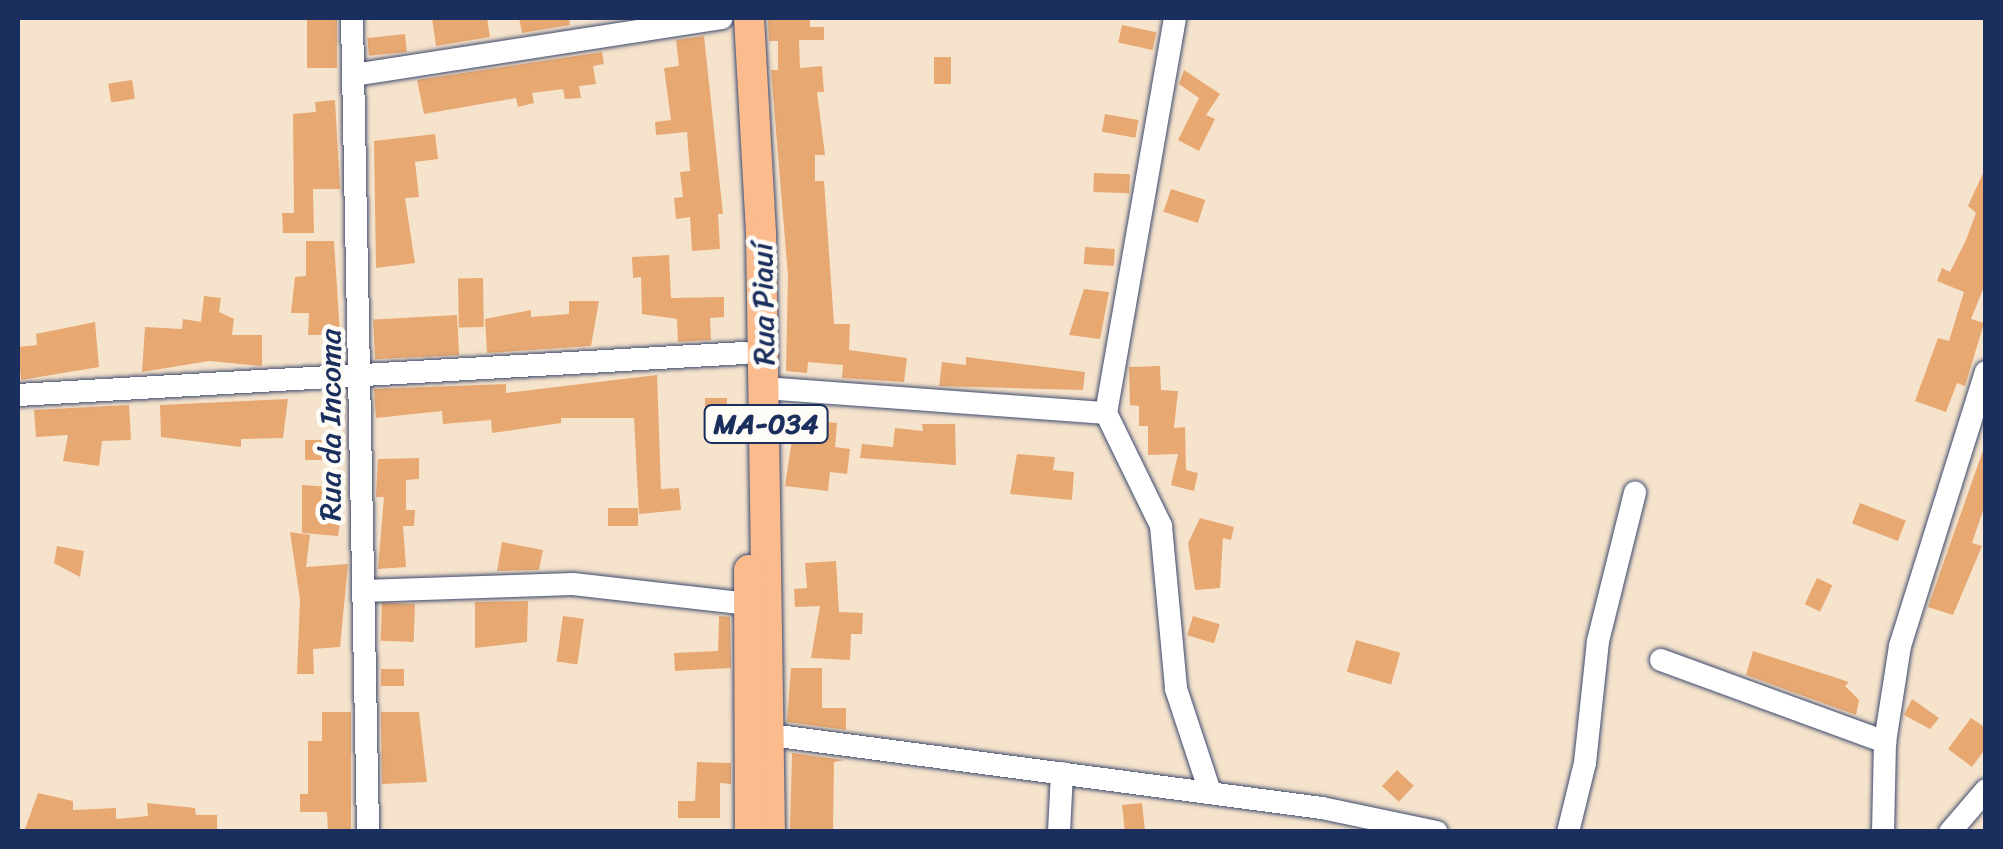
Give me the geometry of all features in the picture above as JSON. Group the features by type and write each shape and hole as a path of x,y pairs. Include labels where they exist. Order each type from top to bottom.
{"main road":[{"name":"Rua Piauí","path":"734,18 750,604 750,832"},
{"name":"Rua Piauí","path":"749,18 765,388 770,832"}],"street":[{"name":"Rua da Incoma","path":"352,18 368,832"},
{"path":"354,75 722,18"},
{"path":"1175,18 1106,413 1160,526 1176,689 1210,792"},
{"path":"18,395 745,353"},
{"path":"1883,832 1884,742 1906,620 1986,372"},
{"path":"765,388 1106,413"},
{"path":"1568,832 1585,763 1598,642 1635,493"},
{"path":"363,591 573,584 750,604"},
{"path":"1661,660 1884,742"},
{"path":"771,735 1210,792 1437,832"},
{"path":"1059,832 1062,773"},
{"path":"1950,832 1986,790"}],"building":[{"path":"307,18 337,18 337,68 307,68"},
{"path":"432,18 487,18 490,37 436,46"},
{"path":"519,18 569,18 570,25 522,33"},
{"path":"768,18 810,18 810,27 824,27 824,40 799,40 800,68 822,66 824,92 817,92 825,155 815,155 815,181 824,181 834,324 850,324 849,350 907,358 904,382 842,378 843,365 808,362 807,373 786,371 788,276 771,70 778,70 778,41 769,41"},
{"path":"1122,25 1156,32 1152,50 1118,43"},
{"path":"405,34 407,52 369,56 367,38"},
{"path":"704,36 723,214 718,214 720,249 692,251 690,217 676,219 674,198 683,197 680,172 690,171 687,132 656,135 655,122 671,120 664,68 679,66 676,40"},
{"path":"602,52 604,64 593,66 596,84 579,86 581,98 565,99 563,89 532,93 534,103 518,107 516,98 424,114 417,80"},
{"path":"934,57 951,57 951,84 934,84"},
{"path":"1184,70 1220,94 1206,115 1215,119 1199,151 1178,140 1199,98 1179,84"},
{"path":"132,80 135,99 111,103 108,84"},
{"path":"335,100 340,189 313,189 314,233 283,233 282,213 294,213 293,114 316,112 315,102"},
{"path":"1105,114 1138,120 1135,138 1102,132"},
{"path":"435,134 438,159 415,162 419,197 405,198 415,263 376,268 374,141"},
{"path":"1094,173 1130,174 1129,193 1093,192"},
{"path":"1983,173 1986,282 1971,319 1984,323 1965,386 1957,383 1946,412 1915,401 1938,338 1949,341 1964,292 1937,281 1942,268 1950,272 1966,240 1976,213 1968,206"},
{"path":"1171,189 1205,200 1198,223 1164,212"},
{"path":"306,241 334,241 340,335 308,335 309,313 291,313 295,277 306,276"},
{"path":"1085,247 1115,249 1114,266 1084,264"},
{"path":"669,255 671,298 724,297 724,317 710,318 711,340 678,342 677,319 642,314 641,277 633,278 632,257"},
{"path":"458,278 483,278 484,327 459,327"},
{"path":"1084,289 1109,292 1100,339 1069,335"},
{"path":"204,296 221,298 219,312 234,319 232,335 262,335 262,366 209,361 142,372 145,327 182,329 183,319 201,322"},
{"path":"569,301 599,301 591,346 487,353 485,319 531,310 531,317 569,314"},
{"path":"457,315 459,355 375,359 373,319"},
{"path":"95,322 99,367 21,380 18,347 37,345 36,334"},
{"path":"966,357 1085,372 1083,390 939,386 942,362 966,365"},
{"path":"1160,366 1161,390 1178,391 1174,428 1185,427 1186,470 1198,473 1194,491 1171,485 1178,454 1148,455 1148,426 1139,426 1139,406 1130,405 1129,367"},
{"path":"657,375 661,489 679,488 681,510 639,514 634,418 561,418 561,423 492,433 491,420 443,424 442,411 376,418 374,389 506,384 506,393"},
{"path":"705,398 727,398 727,437 705,437"},
{"path":"288,399 283,438 241,439 241,447 161,437 160,405"},
{"path":"129,405 131,440 102,441 99,466 63,461 68,435 36,437 34,410"},
{"path":"795,419 837,423 835,447 850,449 847,474 830,472 828,491 785,486"},
{"path":"922,424 955,424 956,465 860,458 862,444 893,447 895,428 923,431"},
{"path":"305,440 341,440 341,460 305,460"},
{"path":"1986,442 1986,502 1972,543 1982,546 1953,615 1928,607"},
{"path":"1017,454 1055,457 1053,470 1074,472 1072,500 1010,494"},
{"path":"419,458 419,479 406,480 406,510 415,510 414,526 403,526 406,567 378,569 384,497 376,497 378,459"},
{"path":"302,485 345,488 338,536 302,533"},
{"path":"1860,503 1906,521 1898,541 1852,524"},
{"path":"608,508 638,508 638,526 608,526"},
{"path":"1200,518 1234,527 1231,540 1223,538 1220,588 1195,590 1188,543"},
{"path":"290,532 310,535 306,567 348,564 340,647 313,649 314,674 297,674 300,600"},
{"path":"502,542 543,550 539,570 497,571"},
{"path":"57,546 84,551 80,577 54,563"},
{"path":"836,561 839,612 863,613 862,634 851,634 850,660 811,658 820,606 795,607 794,589 807,588 805,563"},
{"path":"1817,578 1832,585 1820,611 1805,604"},
{"path":"528,601 527,642 475,648 475,602"},
{"path":"382,603 415,604 414,642 381,641"},
{"path":"563,616 584,619 577,664 557,662"},
{"path":"719,616 730,617 731,668 675,671 674,653 718,651"},
{"path":"1193,616 1220,624 1214,643 1187,635"},
{"path":"1356,640 1400,653 1391,684 1347,672"},
{"path":"1753,651 1849,682 1845,686 1859,700 1856,715 1746,675"},
{"path":"791,668 822,668 822,708 846,708 846,730 787,722"},
{"path":"381,669 404,669 404,686 381,686"},
{"path":"1912,699 1939,718 1930,729 1904,715"},
{"path":"322,712 351,712 351,832 328,832 327,812 300,812 300,794 308,794 308,741 322,741"},
{"path":"381,712 419,712 427,782 382,784"},
{"path":"1971,718 1986,728 1986,748 1972,767 1948,749"},
{"path":"792,753 844,760 834,762 833,831 790,832"},
{"path":"697,762 731,763 731,784 720,783 720,818 678,818 678,801 695,801"},
{"path":"1397,770 1414,786 1399,802 1382,786"},
{"path":"38,793 73,801 73,810 116,808 116,819 148,816 147,803 195,808 196,815 217,815 217,832 24,832"},
{"path":"1142,803 1145,832 1125,832 1122,805"}]}
